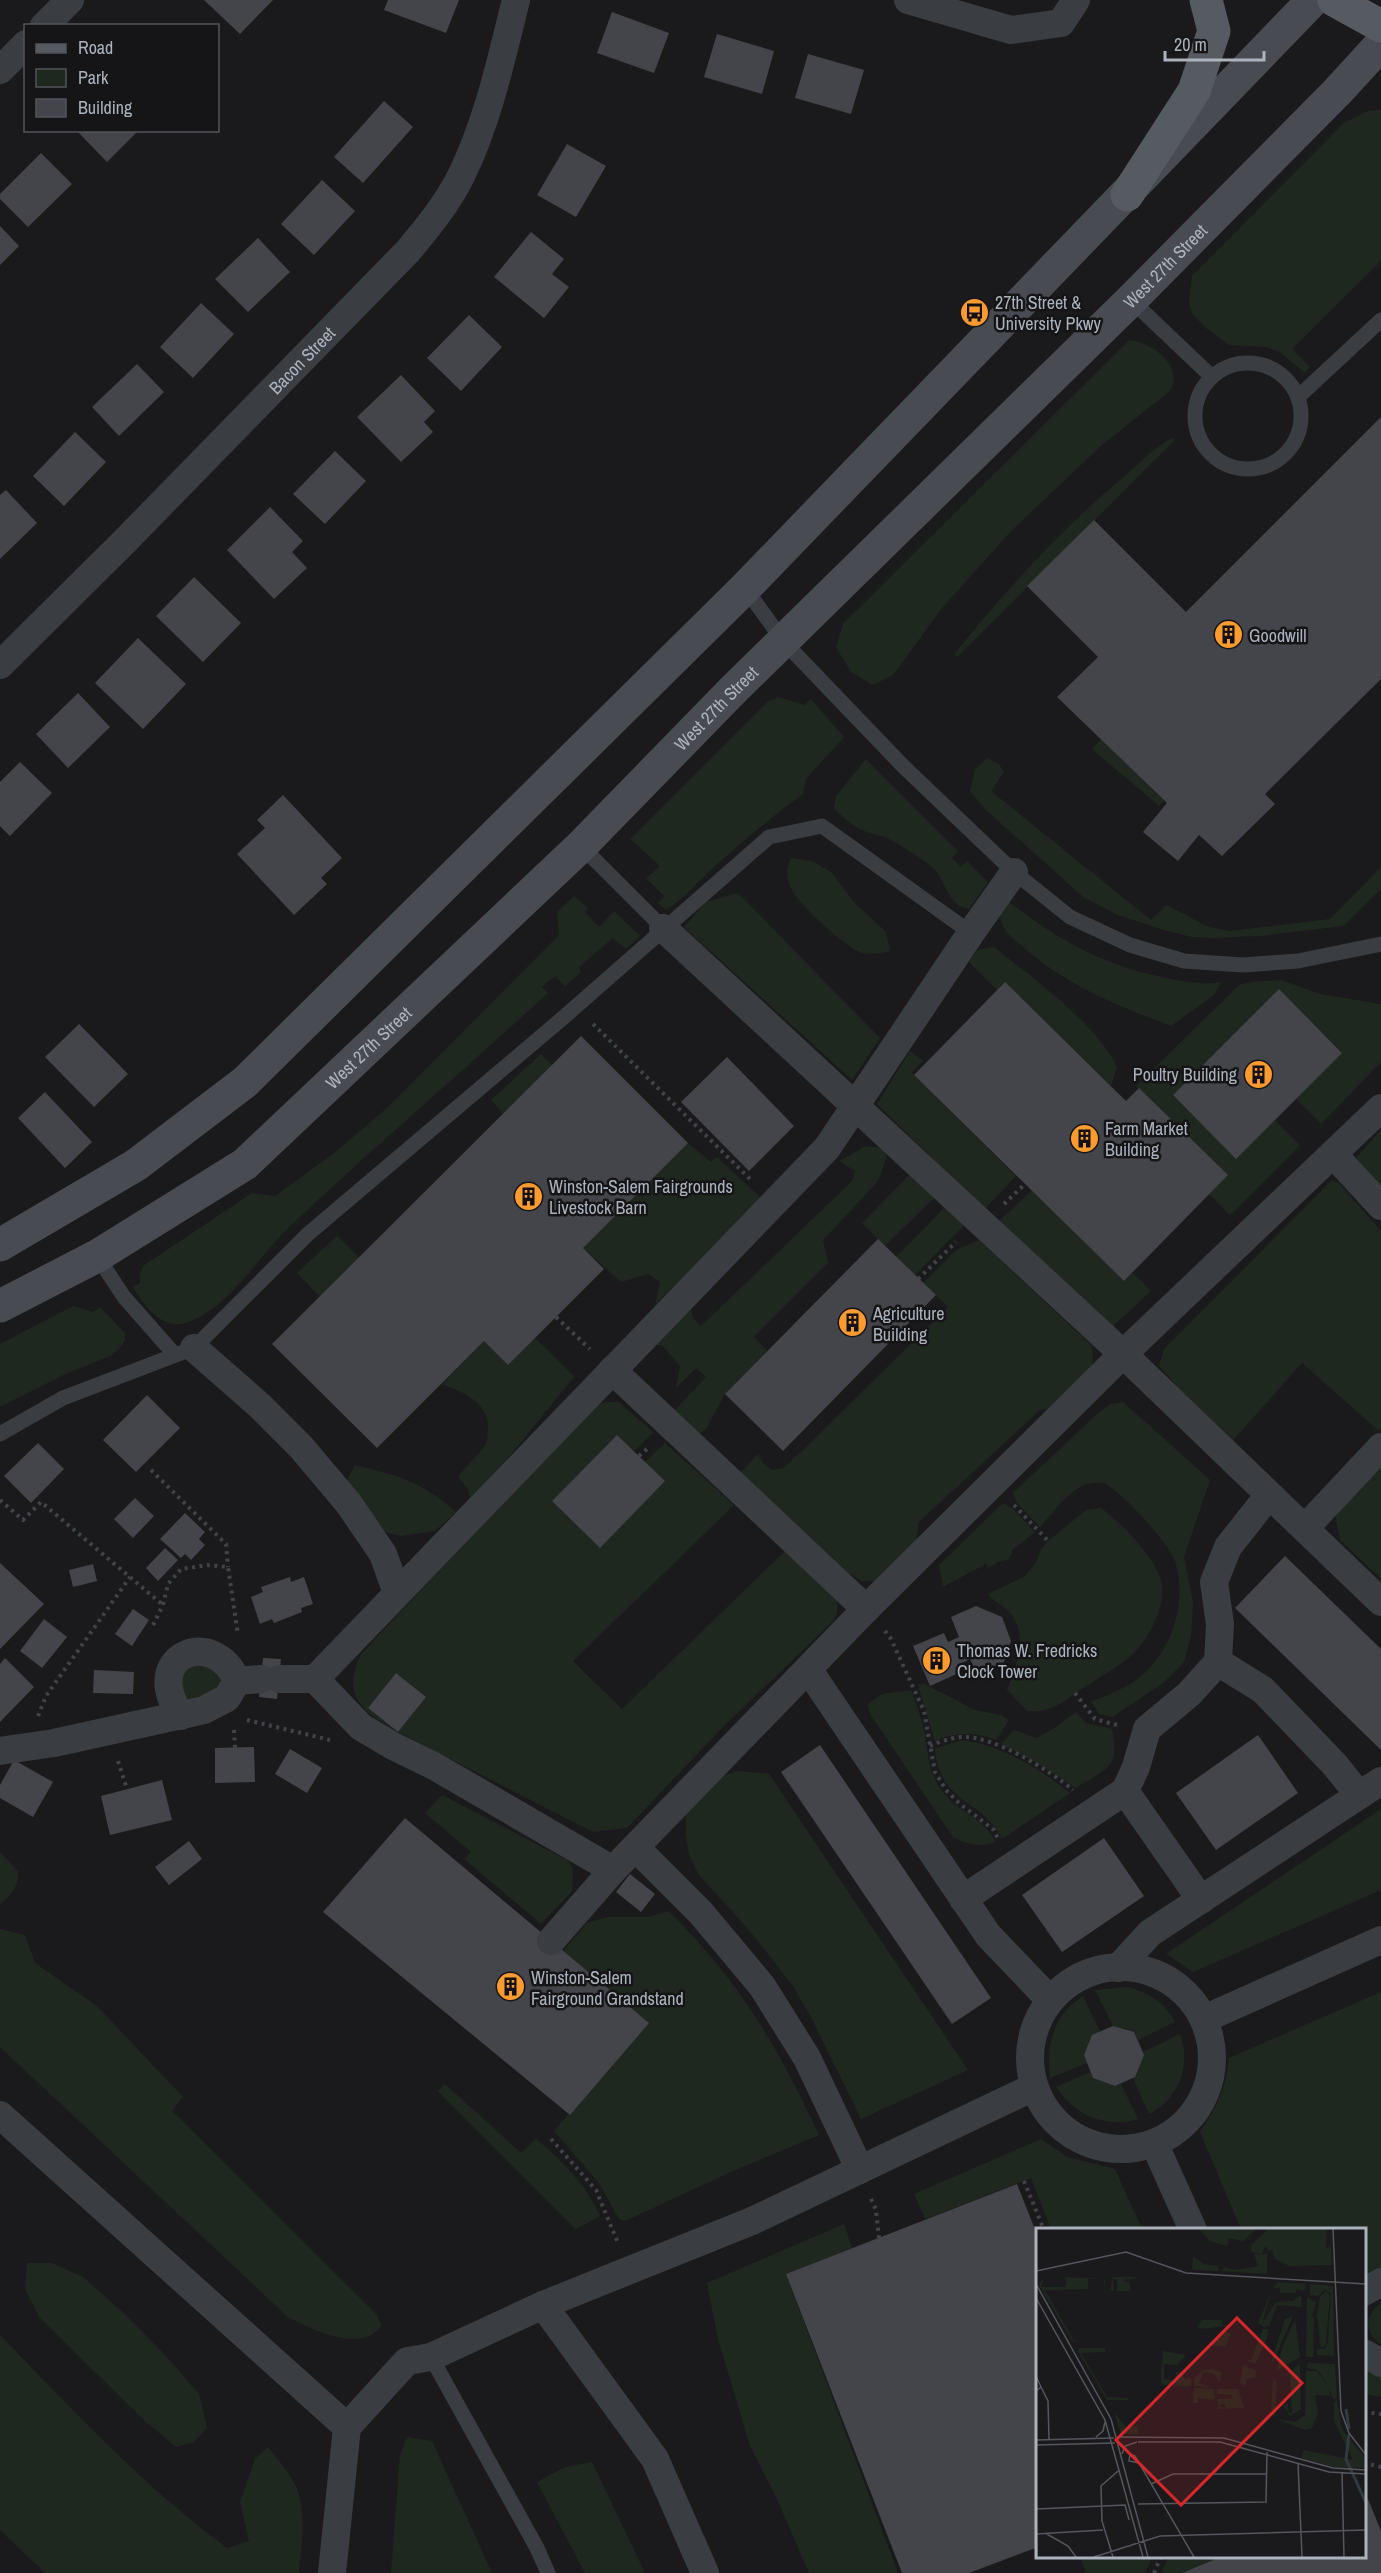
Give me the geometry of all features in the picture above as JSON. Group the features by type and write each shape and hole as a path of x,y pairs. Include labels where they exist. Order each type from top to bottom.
{"main road":[{"path":"1126,195 1194,91 1214,31 1206,0"},
{"path":"1334,0 1381,26"}],"street":[{"path":"46,24 70,0"},
{"name":"Bacon Street","path":"0,664 125,542 400,260 437,216 460,177 479,135 497,78 516,0"},
{"path":"908,0 1011,30 1061,23 1076,0"},
{"path":"0,1245 136,1164 245,1082 745,588 1313,0"},
{"name":"West 27th Street","path":"0,1306 97,1256 245,1164 581,846 734,689 1131,300 1381,44"},
{"path":"0,70 24,46"},
{"path":"315,1679 827,1148 857,1107 971,933 1014,873"},
{"path":"663,928 1123,1354 1381,1602"},
{"path":"551,1941 613,1870 866,1609 1123,1354 1381,1108"},
{"path":"1334,1155 1381,1206"},
{"path":"185,1351 260,1406 301,1447 349,1504 382,1554 397,1593"},
{"path":"612,1370 866,1609"},
{"path":"1305,1528 1381,1448"},
{"path":"963,1899 1125,1791 1136,1767 1147,1729 1189,1694 1218,1662 1220,1624 1214,1582 1228,1547 1269,1495"},
{"path":"193,1713 170,1693 168,1676 175,1662 186,1653 201,1651 252,1677 315,1679 361,1727 434,1766 613,1870"},
{"path":"1118,1968 1150,1933 1370,1788 1335,1765 1263,1690 1218,1662"},
{"path":"808,1669 988,1935 1050,2000"},
{"path":"13,1749 193,1713 227,1698 252,1677"},
{"path":"1125,1791 1201,1900"},
{"path":"636,1848 701,1913 762,1986 807,2058 861,2170"},
{"path":"1204,2019 1381,1940"},
{"path":"1132,1967 1162,1976 1187,1994 1204,2019 1212,2048 1210,2078 1199,2105 1180,2128 1154,2143 1126,2150 1096,2146 1069,2134 1047,2114 1034,2087 1029,2057 1034,2027 1050,2000 1073,1980 1101,1968 1132,1967"},
{"path":"332,2573 347,2427 407,2361 431,2357 543,2305 752,2221 1034,2087"},
{"path":"0,2115 347,2427"},
{"path":"1154,2143 1193,2228"},
{"path":"1366,2291 1381,2282"},
{"path":"543,2305 655,2459 705,2573"},
{"path":"1366,2354 1381,2363"}],"lane":[{"path":"1131,300 1212,377"},
{"path":"1298,397 1381,320"},
{"path":"1243,363 1260,364 1276,370 1289,381 1298,397 1302,413 1300,430 1293,446 1281,458 1266,467 1248,470 1231,467 1214,458 1202,444 1196,427 1195,409 1201,391 1212,377 1226,367 1243,363"},
{"path":"745,588 784,642 903,766 1014,873 1070,917 1130,945 1184,961 1243,965 1298,961 1381,944"},
{"path":"0,1434 63,1398 185,1351 308,1234 575,1007 769,837 822,826 971,933"},
{"path":"581,846 663,928"},
{"path":"97,1256 124,1297 185,1351"},
{"path":"431,2357 537,2548 548,2573"}],"path":[{"path":"575,1007 774,1203"},
{"path":"556,1317 612,1370"},
{"path":"151,1470 226,1544 241,1657 252,1677"},
{"path":"993,1482 1048,1541"},
{"path":"0,1500 23,1520 41,1502 164,1605"},
{"path":"153,1625 164,1605 168,1584 181,1569 208,1565 228,1567"},
{"path":"13,1749 46,1696 130,1577"},
{"path":"866,1609 891,1639 924,1711 935,1772 946,1790 994,1830 1011,1867"},
{"path":"1075,1693 1095,1719 1126,1728 1147,1729"},
{"path":"193,1713 235,1718 326,1740 359,1744 377,1737"},
{"path":"235,1718 235,1748"},
{"path":"930,1746 961,1737 977,1738 995,1745 1044,1769 1068,1786 1091,1813"},
{"path":"550,2139 596,2190 629,2270"},
{"path":"861,2170 876,2210 879,2238"},
{"path":"1024,2181 1044,2228"},
{"path":"1366,2412 1381,2414"},
{"path":"1366,2466 1381,2467"},
{"path":"1154,2573 1160,2558"}],"green space":[{"path":"1381,110 1381,261 1292,349 1310,367 1305,373 1281,353 1267,347 1230,345 1207,329 1193,315 1189,303 1192,276 1344,123 1368,111"},
{"path":"1129,340 1156,350 1169,364 1173,373 1170,391 1102,445 1011,531 942,608 893,675 873,685 851,672 836,647 843,624"},
{"path":"1173,438 1175,439 1173,442 957,657 954,655 1058,537 1148,455"},
{"path":"778,697 804,705 811,699 844,737 806,779 803,794 747,838 666,910 658,903 664,896 646,878 660,866 630,839 767,702"},
{"path":"1101,739 1164,801 1159,806 1092,749"},
{"path":"987,758 999,764 1004,772 991,791 1151,920 1166,905 1209,927 1230,931 1330,919 1381,867 1381,889 1343,926 1260,936 1192,937 1118,915 1083,897 985,809 970,791 975,770"},
{"path":"866,759 958,851 952,858 961,867 967,861 988,882 969,909 955,903 937,873 928,864 887,838 858,828 834,808 836,796"},
{"path":"791,858 812,861 831,872 854,902 886,932 890,951 863,953 846,944 823,925 802,904 791,888 787,873"},
{"path":"738,893 880,1038 852,1080 684,927 706,902"},
{"path":"574,896 588,908 585,912 599,927 614,911 640,936 626,949 613,938 579,967 581,972 565,986 555,976 542,987 548,993 288,1228 229,1295 216,1306 201,1316 176,1324 161,1319 148,1308 133,1287 140,1283 143,1266 252,1193 275,1196 333,1154 389,1106 559,935 557,912"},
{"path":"1009,902 1064,940 1102,959 1166,978 1187,982 1221,982 1214,995 1171,1026 1094,994 1041,961 1005,930 1000,916"},
{"path":"994,947 1044,986 1095,1035 1117,1067 1111,1086 1005,983 997,990 969,962 977,950"},
{"path":"1281,980 1320,994 1381,1004 1381,1062 1321,1124 1296,1099 1342,1052 1279,990 1173,1095 1236,1158 1275,1120 1300,1145 1230,1215 1209,1194 1228,1175 1136,1086 1239,985"},
{"path":"910,1051 923,1061 912,1072 914,1075 1016,1176 985,1209 877,1104"},
{"path":"541,1054 552,1065 503,1114 491,1100"},
{"path":"1381,1130 1381,1186 1356,1158"},
{"path":"688,1143 711,1162 717,1157 762,1199 655,1305 660,1282 648,1274 621,1282 583,1248"},
{"path":"866,1146 882,1148 888,1153 878,1181 823,1240 828,1263 754,1337 767,1351 725,1394 706,1429 699,1435 673,1412 706,1377 696,1368 676,1388 680,1366 662,1345 653,1345 691,1307 693,1318 701,1326 852,1181 855,1171 839,1161"},
{"path":"910,1174 935,1197 885,1246 862,1223"},
{"path":"1332,1180 1339,1183 1381,1231 1381,1429 1379,1431 1302,1363 1233,1440 1183,1393 1159,1366 1164,1349"},
{"path":"1032,1190 1124,1281 1133,1273 1151,1291 1110,1329 999,1221"},
{"path":"945,1207 964,1225 915,1275 896,1257"},
{"path":"337,1236 359,1258 320,1297 297,1273"},
{"path":"979,1240 1092,1346 1091,1375 1058,1407 1040,1410 919,1522 916,1542 874,1581 862,1581 849,1573 740,1473 758,1454 762,1462 772,1470 783,1468 802,1451 948,1307 923,1283 956,1250"},
{"path":"73,1306 93,1312 100,1307 125,1333 125,1340 120,1348 110,1356 63,1375 0,1407 0,1344"},
{"path":"535,1338 574,1377 513,1452 470,1498 468,1488 458,1478 486,1443 488,1421 485,1413 474,1400 442,1384 484,1341"},
{"path":"607,1402 619,1402 653,1432 634,1451 617,1435 552,1501 599,1547 665,1481 645,1462 665,1443 734,1505 573,1661 622,1709 785,1551 837,1598 837,1613 834,1620 720,1730 627,1828 593,1832 398,1732 426,1697 396,1673 368,1708 396,1731 373,1716 358,1701 353,1681 361,1654 594,1406"},
{"path":"1123,1402 1210,1480 1184,1557 1193,1602 1191,1636 1184,1662 1163,1683 1112,1717 1099,1714 1091,1702 1135,1681 1161,1654 1169,1639 1178,1608 1179,1576 1175,1561 1164,1543 1144,1519 1123,1497 1105,1484 1087,1484 1080,1487 1062,1502 1040,1527 1017,1503 1013,1493 1099,1412 1111,1404"},
{"path":"1381,1460 1381,1579 1340,1540 1336,1520 1337,1505"},
{"path":"355,1465 420,1486 456,1512 435,1531 401,1536 385,1532 346,1482"},
{"path":"1003,1503 1013,1509 1035,1532 1013,1549 1009,1559 988,1568 986,1564 943,1587 939,1565"},
{"path":"1101,1508 1135,1539 1156,1568 1162,1586 1162,1597 1156,1618 1140,1646 1123,1662 1052,1708 1027,1711 1007,1690 1020,1648 1018,1628 1014,1618 988,1594 1025,1576 1048,1541 1086,1510"},
{"path":"193,1659 223,1676 220,1691 188,1699 183,1695 181,1667"},
{"path":"923,1683 975,1710 1001,1715 1009,1720 996,1740 965,1734 935,1741 918,1686"},
{"path":"911,1690 924,1728 928,1757 938,1785 948,1798 985,1827 995,1842 984,1845 974,1844 953,1837 870,1714 868,1704 879,1696"},
{"path":"1076,1712 1086,1723 1112,1729 1114,1753 1112,1760 1103,1771 1076,1788 1037,1763 1001,1744 1014,1730 1036,1738"},
{"path":"961,1740 975,1742 1004,1752 1046,1775 1070,1793 1002,1839 984,1816 953,1791 945,1781 939,1767 935,1749"},
{"path":"738,1771 769,1774 968,2070 861,2119 812,2019 793,1986 749,1930 699,1875 689,1855 686,1810 720,1777"},
{"path":"442,1795 567,1860 573,1868 572,1891 541,1924 464,1859 471,1852 425,1813"},
{"path":"1381,1809 1381,1890 1193,1972 1166,1954"},
{"path":"0,1852 18,1871 18,1876 14,1890 0,1904"},
{"path":"668,1911 716,1962 755,2016 788,2073 819,2135 733,2171 625,2221 619,2219 599,2183 554,2131 648,2023 563,1951 587,1923 608,1917 649,1917"},
{"path":"0,1929 25,1935 35,1963 97,2006 183,2097 172,2111 376,2314 382,2325 373,2334 350,2339 336,2337 288,2317 0,2047"},
{"path":"1128,1987 1155,1999 1175,2022 1138,2040 1134,2032 1113,2026 1095,1990"},
{"path":"1381,1992 1381,2274 1366,2281 1366,2228 1241,2228 1200,2132 1220,2097 1229,2058"},
{"path":"1083,1996 1100,2032 1084,2055 1087,2063 1050,2078 1049,2054 1058,2022 1065,2012"},
{"path":"1180,2034 1184,2058 1180,2080 1168,2100 1149,2114 1133,2078 1144,2055 1143,2052"},
{"path":"1090,2072 1093,2078 1115,2086 1121,2084 1138,2119 1114,2122 1092,2117 1072,2105 1056,2087"},
{"path":"445,2084 521,2153 536,2139 564,2164 581,2184 600,2216 576,2229 438,2091"},
{"path":"1041,2139 1067,2157 1115,2169 1142,2228 1051,2228 1031,2178 925,2219 914,2194"},
{"path":"844,2224 852,2248 786,2274 898,2573 809,2573 777,2499 750,2446 718,2339 707,2283"},
{"path":"27,2263 52,2263 83,2277 126,2315 166,2356 199,2394 207,2428 194,2442 176,2447 145,2421 40,2318 25,2289"},
{"path":"1381,2304 1381,2344 1371,2335 1368,2324 1371,2313"},
{"path":"0,2335 137,2473 227,2548 249,2541 240,2502 255,2459 268,2447 291,2478 300,2499 302,2531 299,2573 45,2573 0,2530"},
{"path":"1366,2371 1381,2373 1381,2397 1366,2394"},
{"path":"407,2437 432,2441 492,2573 391,2573 400,2455"},
{"path":"592,2462 645,2573 585,2573 537,2482 565,2467"},
{"path":"1080,2558 1152,2558 1145,2573 1086,2573"},
{"path":"1168,2558 1220,2558 1181,2573 1161,2573"}],"building":[{"path":"204,0 273,0 240,34"},
{"path":"388,0 459,0 446,33 384,10"},
{"path":"612,12 669,33 654,73 597,53"},
{"path":"717,34 774,51 762,94 704,77"},
{"path":"808,54 864,70 851,114 795,98"},
{"path":"384,101 413,127 363,183 334,157"},
{"path":"78,132 137,132 107,162"},
{"path":"567,144 606,166 576,217 537,195"},
{"path":"41,153 72,184 28,227 0,199 0,194"},
{"path":"322,180 355,211 314,255 281,224"},
{"path":"0,226 19,246 0,265"},
{"path":"531,232 564,259 552,274 569,287 544,318 494,277"},
{"path":"258,238 290,272 248,312 215,279"},
{"path":"201,303 234,334 193,378 160,347"},
{"path":"469,315 502,347 461,391 427,358"},
{"path":"137,364 164,392 119,436 92,407"},
{"path":"401,375 435,411 424,422 433,432 401,462 357,417"},
{"name":"Goodwill","path":"1381,417 1381,679 1265,794 1275,804 1222,856 1199,835 1178,861 1143,832 1167,803 1057,697 1098,657 1027,586 1094,520 1186,612"},
{"path":"75,432 106,462 64,506 33,476"},
{"path":"335,451 366,481 325,524 293,494"},
{"path":"6,490 37,523 0,559 0,495"},
{"path":"270,507 303,541 292,552 307,568 274,599 227,550"},
{"path":"194,577 241,623 203,662 156,616"},
{"path":"138,638 186,684 143,729 95,683"},
{"path":"78,693 110,727 68,768 36,734"},
{"path":"20,762 52,793 10,836 0,826 0,782"},
{"path":"283,795 342,858 321,878 327,884 294,915 237,854 265,828 257,820"},
{"name":"Farm Market Building","path":"1005,982 1126,1101 1139,1088 1228,1175 1124,1281 914,1075"},
{"name":"Poultry Building","path":"1279,989 1342,1053 1236,1159 1173,1095"},
{"path":"79,1024 128,1074 94,1107 45,1057"},
{"name":"Winston-Salem Fairgrounds Livestock Barn","path":"581,1036 688,1143 583,1248 604,1269 508,1365 484,1341 377,1448 272,1344"},
{"path":"727,1057 794,1126 749,1171 681,1102"},
{"path":"45,1092 92,1142 65,1168 18,1118"},
{"name":"Agriculture Building","path":"878,1239 936,1295 783,1451 725,1394"},
{"path":"147,1395 180,1428 136,1472 103,1440"},
{"path":"617,1435 665,1481 600,1548 552,1501"},
{"path":"38,1443 64,1469 31,1503 4,1476"},
{"path":"135,1498 154,1516 133,1538 114,1519"},
{"path":"185,1513 205,1532 199,1539 205,1545 191,1560 185,1554 181,1558 160,1539"},
{"path":"165,1548 178,1560 158,1581 146,1568"},
{"path":"1285,1556 1381,1649 1381,1750 1235,1608"},
{"path":"0,1563 44,1604 0,1649"},
{"path":"93,1564 97,1581 73,1587 69,1570"},
{"path":"290,1577 291,1582 304,1577 313,1604 301,1608 302,1612 274,1623 272,1619 260,1624 251,1597 263,1592 261,1587"},
{"path":"976,1606 1002,1617 1011,1641 1003,1664 977,1675 970,1659 958,1665 961,1672 930,1686 913,1646 944,1633 948,1642 959,1637 951,1617"},
{"path":"133,1609 149,1620 132,1646 115,1634"},
{"path":"44,1619 67,1637 42,1668 20,1651"},
{"path":"5,1658 34,1687 0,1722 0,1664"},
{"path":"263,1658 281,1659 277,1699 259,1697"},
{"path":"94,1670 134,1672 133,1694 93,1693"},
{"path":"396,1673 426,1697 398,1732 368,1708"},
{"path":"1258,1735 1298,1793 1216,1850 1176,1793"},
{"path":"820,1745 991,1998 952,2024 781,1772"},
{"path":"254,1747 255,1782 215,1783 215,1748"},
{"path":"290,1749 322,1768 307,1793 275,1774"},
{"path":"14,1760 53,1782 33,1817 0,1798 0,1785"},
{"path":"162,1780 172,1820 110,1835 101,1796"},
{"name":"Winston-Salem Fairground Grandstand","path":"405,1818 649,2023 570,2115 323,1912"},
{"path":"1104,1838 1144,1896 1062,1952 1022,1895"},
{"path":"189,1841 202,1859 169,1885 155,1867"},
{"path":"630,1874 655,1894 641,1912 616,1892"},
{"path":"1113,2026 1134,2032 1144,2055 1135,2077 1115,2086 1093,2078 1084,2055 1092,2035"},
{"path":"1017,2184 1036,2232 1036,2548 969,2573 902,2573 786,2274"},
{"path":"1368,2499 1381,2531 1381,2573 1182,2573 1218,2558 1366,2558 1366,2500"}],"place":[{"name":"27th Street & University Pkwy","path":"974,312"},
{"name":"Goodwill","path":"1228,635"},
{"name":"Poultry Building","path":"1258,1074"},
{"name":"Farm Market Building","path":"1084,1138"},
{"name":"Winston-Salem Fairgrounds Livestock Barn","path":"528,1196"},
{"name":"Agriculture Building","path":"852,1323"},
{"name":"Thomas W. Fredricks Clock Tower","path":"936,1660"},
{"name":"Winston-Salem Fairground Grandstand","path":"510,1987"}]}
